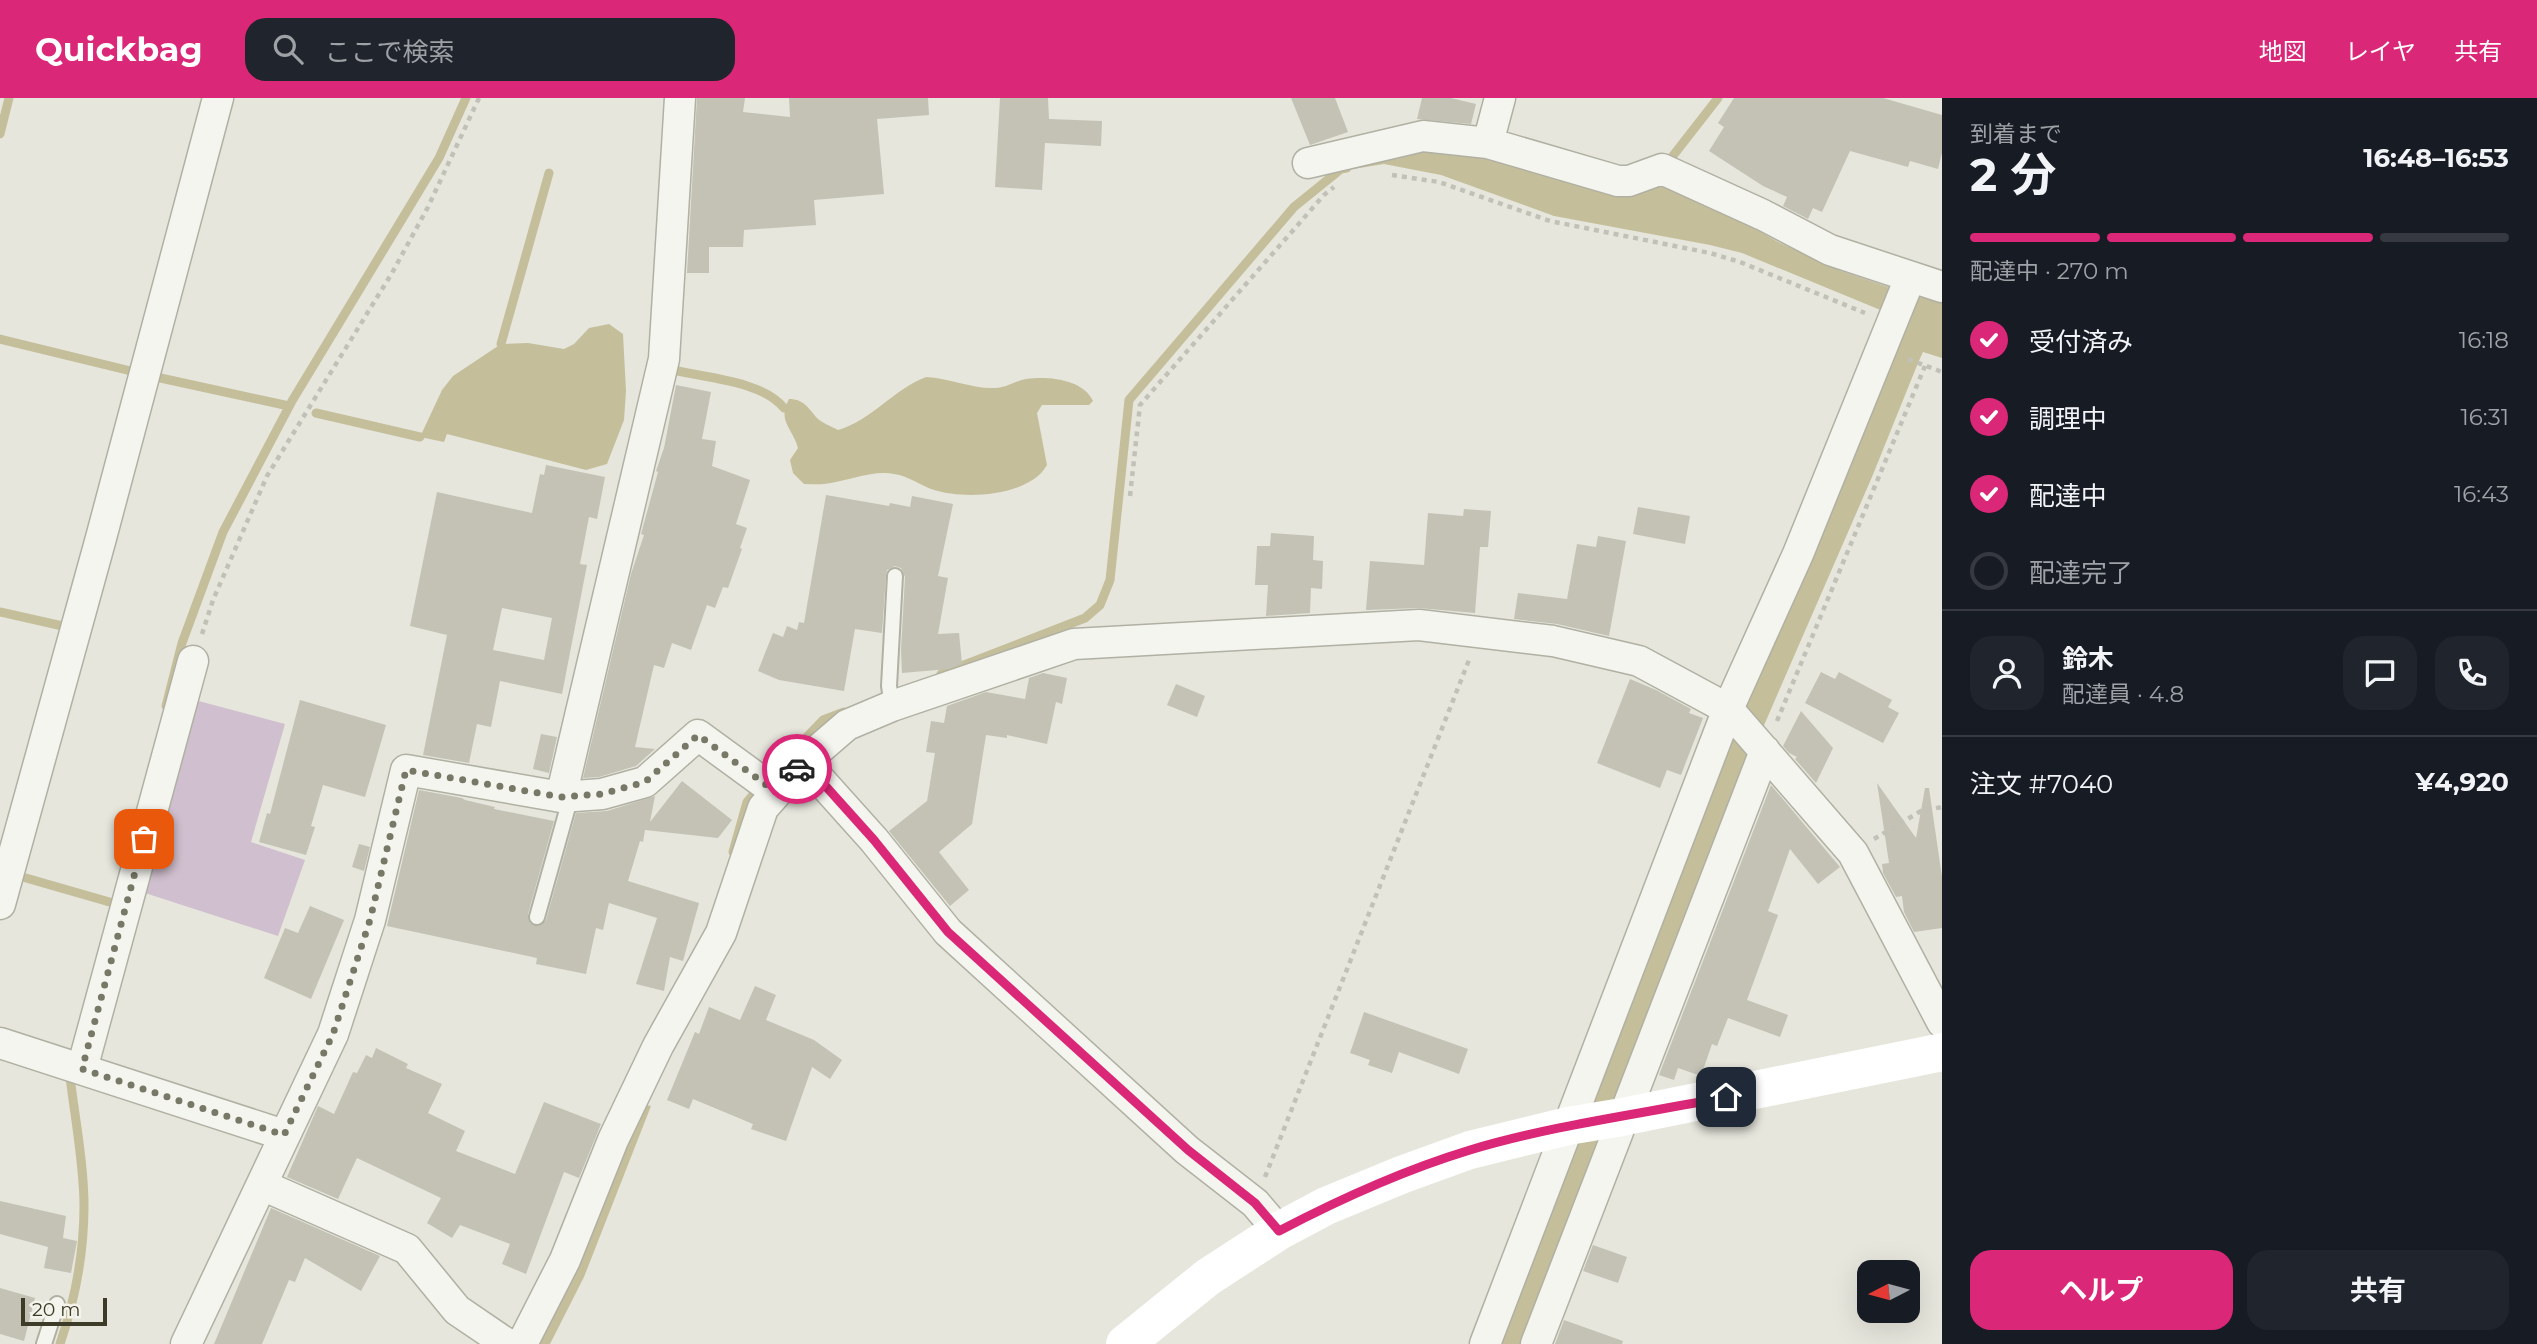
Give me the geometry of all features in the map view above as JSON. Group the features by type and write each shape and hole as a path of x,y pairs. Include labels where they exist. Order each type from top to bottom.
{"main road":[{"path":"1125,1344 1208,1277 1267,1217 1326,1206 1470,1150 1570,1126 1942,1052"}],"street":[{"path":"0,904 102,538 218,98"},
{"path":"566,797 664,359 680,98"},
{"path":"1488,142 1500,98"},
{"path":"1308,163 1423,136 1488,142 1618,181 1629,181 1666,171 1763,215 1830,250 1908,283 1942,287"},
{"path":"1485,1344 1730,711 1798,554 1908,283"},
{"path":"522,1344 565,1260 613,1140 647,1070 721,933 763,808 804,762 847,724 1074,644 1419,625 1553,641 1639,661 1730,711 1853,853 1942,1022"},
{"path":"82,1069 193,660"},
{"path":"186,1344 333,1034 370,920 406,770 566,797 602,794 645,782 698,735 776,792"},
{"path":"1536,1344 1618,1118 1762,748"},
{"path":"804,762 874,840 948,932 1188,1150 1267,1217"},
{"path":"0,1042 284,1135"},
{"path":"262,1185 407,1249 457,1310 507,1344"}],"lane":[{"path":"892,706 889,686 895,576"},
{"path":"537,917 566,797"},
{"path":"44,1344 57,1304"}],"path":[{"path":"193,660 213,600 267,476 392,274 428,207 479,98"},
{"path":"1380,173 1439,182 1550,221 1710,253 1892,321"},
{"path":"1130,496 1140,405 1324,195 1336,187"},
{"path":"1762,748 1923,365 1942,372"},
{"path":"1267,1217 1480,631"},
{"path":"1853,853 1921,811 1942,807"}],"shaded area":[{"path":"1414,144 1661,182 1841,271 1903,292 1942,301 1942,358 1923,352 1918,363 1872,477 1755,746 1522,1344 1495,1344 1895,316 1742,253 1554,216 1441,175 1384,164 1341,169"},
{"path":"609,324 623,334 626,391 624,420 607,464 586,470 447,434 444,442 420,437 442,390 453,376 501,344 528,343 564,349 574,344 589,328"},
{"path":"926,377 995,388 1026,379 1054,379 1081,388 1093,401 1089,405 1042,405 1037,413 1047,465 1027,483 996,493 947,493 905,477 886,473 828,484 804,484 793,473 790,460 798,448 785,419 784,413 789,399 802,402 819,420 838,430 862,419 914,382"},
{"path":"191,699 285,724 251,842 305,860 278,936 139,891"},
{"path":"642,1104 651,1106 584,1277 550,1344 538,1344"}],"building":[{"path":"697,98 745,98 743,112 790,117 789,98 928,98 929,115 877,119 884,194 814,200 816,225 744,230 743,247 709,247 709,273 687,273"},
{"path":"1000,98 1048,98 1049,119 1102,121 1101,146 1045,143 1042,190 995,187"},
{"path":"1291,98 1335,98 1348,132 1310,145"},
{"path":"1422,98 1451,98 1476,104 1471,124 1417,119"},
{"path":"1734,98 1883,98 1942,115 1942,153 1938,169 1910,161 1908,167 1850,151 1822,212 1813,208 1808,219 1783,206 1787,197 1763,186 1709,151 1724,127 1718,123"},
{"path":"676,385 711,392 702,439 716,441 712,466 750,480 736,524 747,528 728,588 723,587 715,608 707,605 691,650 672,643 664,668 654,665 635,747 655,749 636,766 599,777 583,778 631,574 644,535 641,534 664,448"},
{"path":"546,465 605,477 597,519 589,517 580,564 587,565 562,694 500,681 491,727 477,724 469,763 423,755 447,635 410,626 437,492 532,513 540,474 544,475","holes":["502,608 552,618 544,660 493,650"]},
{"path":"826,495 889,506 890,503 910,507 912,496 953,504 938,576 948,578 938,634 959,633 962,664 948,669 902,673 905,577 901,568 895,566 887,570 886,575 882,633 855,629 844,691 779,680 758,671 773,633 783,637 787,626 797,630 799,622 804,623"},
{"path":"1638,507 1690,516 1685,544 1633,534"},
{"path":"1464,509 1491,511 1488,547 1480,547 1475,613 1418,608 1366,610 1370,561 1424,565 1428,513 1463,516"},
{"path":"1271,533 1314,536 1313,560 1323,561 1322,589 1311,588 1310,613 1266,616 1268,585 1255,585 1257,546 1270,546"},
{"path":"1598,536 1626,541 1609,636 1557,624 1514,619 1518,593 1567,599 1577,544 1596,547"},
{"path":"1821,672 1835,679 1839,672 1892,700 1888,707 1899,713 1883,743 1805,703"},
{"path":"1043,673 1067,678 1062,704 1056,702 1047,744 1007,735 1007,738 986,735 972,824 939,852 969,890 950,906 889,831 927,801 935,753 926,752 931,721 944,723 947,706 986,692 1025,699 1029,678"},
{"path":"1630,679 1656,690 1691,709 1689,713 1703,718 1681,775 1667,770 1660,788 1597,763"},
{"path":"1176,684 1205,696 1197,717 1167,705"},
{"path":"300,700 386,725 365,797 323,785 311,826 315,827 306,855 259,842 267,813 270,814"},
{"path":"1801,711 1833,748 1816,783 1795,759 1797,757 1783,746"},
{"path":"541,734 557,737 549,773 533,769"},
{"path":"682,781 732,820 718,838 645,830 643,842 640,841 628,881 699,903 683,961 670,957 664,991 636,984 657,918 609,903 603,930 596,928 586,974 536,964 537,958 387,926 419,790 554,821 528,914 530,923 539,926 546,920 576,813 607,811 655,796 650,822"},
{"path":"1877,783 1916,838 1925,788 1929,788 1942,877 1942,928 1914,932 1904,912 1902,896 1896,897 1883,873 1882,864 1889,863"},
{"path":"1771,785 1840,867 1818,884 1790,849 1768,911 1778,915 1747,1000 1788,1015 1780,1037 1728,1018 1717,1046 1712,1044 1701,1076 1678,1068 1674,1080 1659,1075"},
{"path":"359,844 370,847 364,871 352,867"},
{"path":"310,906 344,920 311,999 264,978 285,928 298,933"},
{"path":"755,986 776,995 766,1020 814,1040 842,1060 830,1079 812,1067 786,1141 751,1129 753,1124 693,1099 689,1109 667,1100 695,1032 699,1034 709,1007 740,1020"},
{"path":"1364,1012 1468,1049 1459,1074 1399,1052 1392,1073 1368,1065 1370,1060 1350,1053"},
{"path":"376,1048 408,1064 406,1068 442,1084 428,1113 465,1131 456,1151 515,1174 544,1102 601,1124 579,1178 564,1172 526,1274 502,1264 510,1244 460,1225 452,1238 427,1223 441,1198 357,1158 338,1199 287,1177 318,1106 334,1114 353,1072 357,1073 366,1055 372,1058"},
{"path":"0,1201 66,1216 63,1238 77,1241 71,1273 44,1268 48,1247 0,1234"},
{"path":"271,1208 380,1256 361,1291 305,1258 295,1282 289,1280 262,1344 214,1344"},
{"path":"1593,1245 1627,1257 1618,1283 1583,1271"},
{"path":"0,1288 35,1298 24,1341 0,1334"},
{"path":"1564,1320 1623,1341 1622,1344 1555,1344"}],"waterway":[{"path":"0,134 9,98"},
{"path":"166,706 182,643 223,532 292,401 439,158 466,98"},
{"path":"1668,167 1672,157 1718,98"},
{"path":"941,674 1085,618 1100,605 1110,580 1129,400 1294,207 1341,169 1347,168"},
{"path":"501,344 549,173"},
{"path":"0,339 135,372"},
{"path":"678,371 750,387 775,399 784,408"},
{"path":"156,377 289,406"},
{"path":"316,413 420,437"},
{"path":"0,612 67,627"},
{"path":"772,773 823,720 844,712"},
{"path":"733,852 747,802 756,791"},
{"path":"26,878 113,903"},
{"path":"60,1344 78,1276 84,1223 83,1174 70,1077"}],"way so far":[{"path":"144,839 82,1069 284,1135 315,1076 333,1034 370,920 406,770 561,797 602,794 645,782 698,735 776,792 797,769"}],"route":[{"path":"797,769 804,762 874,840 948,932 1188,1150 1255,1203 1279,1231 1326,1206 1470,1150 1568,1126 1726,1097"}]}
